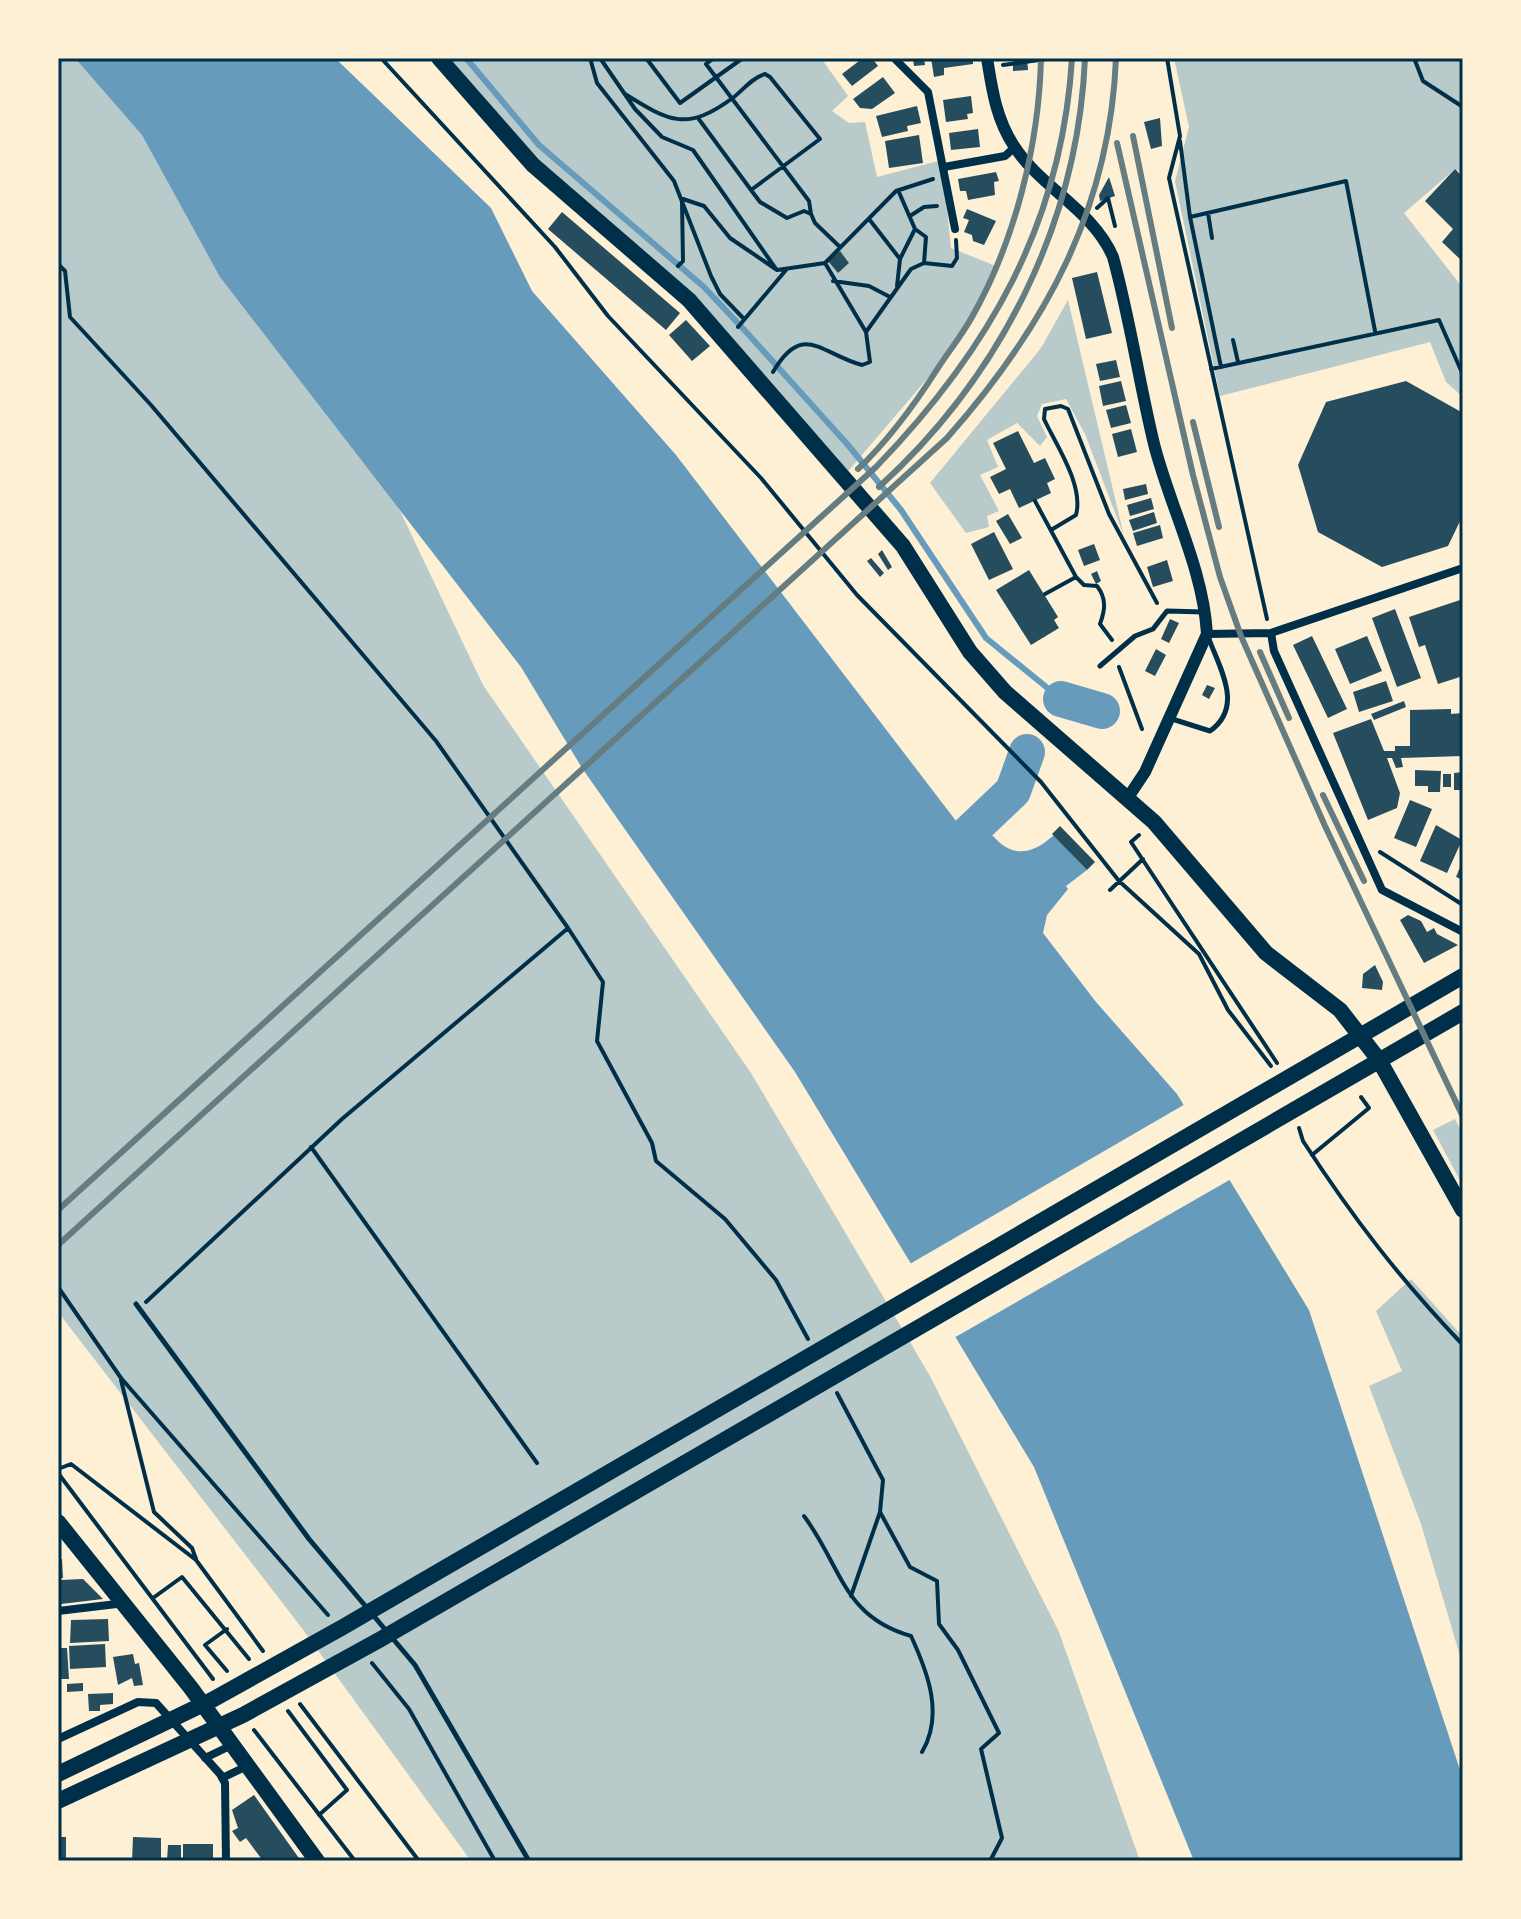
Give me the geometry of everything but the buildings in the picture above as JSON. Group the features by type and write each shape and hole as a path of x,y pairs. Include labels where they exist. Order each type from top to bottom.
{"main road":[{"path":"439,58 533,165 689,300 903,546 986,672 1163,831 1266,953 1340,1010 1379,1060 1463,1210"},
{"path":"58,1774 244,1683 1463,976"},
{"path":"62,1799 227,1724 261,1705 1463,1012"},
{"path":"58,1522 125,1603 317,1861"}],"street":[{"path":"894,58 928,92 954,225"},
{"path":"987,58 993,101 1015,147 1099,232 1113,257 1155,445 1184,530 1205,611 1207,634 1145,772 1127,799"},
{"path":"944,171 1005,156 1015,147"},
{"path":"1207,634 1271,633 1463,568"},
{"path":"1271,633 1274,651 1382,890 1463,932"},
{"path":"58,1611 125,1603"},
{"path":"58,1739 138,1702 156,1703 222,1778 226,1861"},
{"path":"205,1758 232,1745"},
{"path":"222,1778 247,1766"}],"lane":[{"path":"1100,666 1135,636 1153,629 1163,614 1205,611"},
{"path":"1169,718 1210,731 1220,724 1229,694 1207,634"},
{"path":"136,1304 332,1569 415,1665 529,1861"}],"path":[{"path":"381,58 555,247 608,316 761,478 857,595 1041,782 1119,881 1199,954 1228,1010 1267,1064 1281,1069 1131,842 1139,835"},
{"path":"590,58 597,83 656,155 683,199 720,294 744,319"},
{"path":"600,58 625,94 662,137 693,150 777,270"},
{"path":"646,58 680,103 743,58"},
{"path":"702,58 809,201 815,223 840,248"},
{"path":"706,64 714,58"},
{"path":"1013,64 1053,58"},
{"path":"1167,58 1190,217 1221,367"},
{"path":"1414,58 1423,81 1463,107"},
{"path":"625,94 671,121 698,118 733,97 757,76 770,77 820,139 751,190"},
{"path":"698,118 760,202 787,218 804,211 811,214"},
{"path":"1180,136 1169,178 1271,633"},
{"path":"683,199 704,206 730,238 777,270 788,269 825,263 898,190 944,171"},
{"path":"1190,217 1346,181 1375,331"},
{"path":"898,190 915,229 926,237 924,263"},
{"path":"1095,210 1108,198"},
{"path":"683,199 680,213 683,261"},
{"path":"866,332 911,269 924,263 952,266 957,258 954,225 947,209 924,207 910,216"},
{"path":"1208,213 1212,238"},
{"path":"869,219 900,259"},
{"path":"896,289 900,259 915,229"},
{"path":"772,374 789,348 810,345 862,365 872,357 866,332 825,263"},
{"path":"58,264 65,271 70,317 151,405 436,741 568,928 603,982 597,1041 652,1143 656,1161 725,1219 776,1280 809,1341"},
{"path":"734,332 788,269"},
{"path":"833,281 869,286 890,297"},
{"path":"1211,369 1375,331 1439,320 1463,375"},
{"path":"1233,340 1238,362"},
{"path":"1051,530 1076,515 1079,507 1076,490 1044,419 1045,409 1061,406 1068,409 1109,514 1163,614"},
{"path":"1035,501 1076,577 1084,585 1097,586 1103,593 1105,602 1100,624 1112,636 1115,656 1142,729"},
{"path":"1045,594 1076,577"},
{"path":"1355,834 1419,880 1463,905"},
{"path":"1110,890 1143,859"},
{"path":"144,1304 311,1147 568,928"},
{"path":"1312,1155 1369,1108 1361,1097"},
{"path":"1299,1127 1312,1155 1364,1233 1405,1284 1463,1345"},
{"path":"311,1147 537,1463"},
{"path":"58,1287 121,1378 330,1617"},
{"path":"121,1378 154,1512 192,1548 196,1560"},
{"path":"831,1383 883,1480 880,1512 851,1596"},
{"path":"213,1679 58,1471 62,1464 71,1464 196,1560 264,1652"},
{"path":"880,1512 910,1567 937,1581 939,1624 958,1650 999,1733 981,1749 1002,1838 990,1861"},
{"path":"804,1516 823,1541 851,1596 875,1622 911,1636 924,1664 934,1707 929,1740 922,1752"},
{"path":"153,1598 182,1577"},
{"path":"227,1629 205,1645 227,1671"},
{"path":"362,1652 409,1709 495,1861"},
{"path":"298,1701 419,1861"},
{"path":"254,1730 355,1861"},
{"path":"319,1815 347,1790"},
{"path":"410,1850 412,1861"}],"shaded area":[{"path":"58,58 89,58 262,221 483,685 751,1073 930,1376 1059,1632 1140,1861 471,1861 301,1627 58,1312"},
{"path":"439,58 821,58 848,96 832,111 849,123 865,122 877,177 942,160 951,248 996,266 955,346 844,476 689,300 533,165"},
{"path":"1174,58 1463,58 1463,173 1455,169 1404,213 1463,288 1463,397 1446,382 1430,342 1220,396 1175,181 1189,127"},
{"path":"1068,300 1124,536 1085,434 1066,399 1042,404 1037,416 1047,437 1040,446 1017,423 987,440 998,467 980,475 999,511 987,516 989,527 966,533 930,483 1041,348"},
{"path":"1455,1119 1463,1135 1463,1186 1433,1130"},
{"path":"1411,1279 1463,1337 1463,1666 1421,1524 1369,1386 1402,1371 1376,1311"}],"water":[{"path":"75,58 335,58 491,208 532,291 676,455 966,834 993,836 1016,851 1031,850 1054,835 1087,870 1066,886 1068,889 1047,915 1043,933 1096,1002 1177,1094 1309,1310 1462,1776 1463,1861 1194,1861 1034,1467 795,1072 582,768 521,667 220,277 142,135"}],"pier":[{"path":"1187,1103 1233,1178 952,1339 908,1265"}],"waterway":[{"path":"466,58 539,145 704,287 748,334 848,445 901,510 986,638 1061,699 1059,707"},
{"path":"1061,699 1102,711"},
{"path":"931,869 1013,791 1027,752"}],"railway":[{"path":"858,469 911,408 964,330 1001,257 1030,158 1041,58"},
{"path":"58,1210 876,467 916,423 985,330 1013,280 1035,229 1053,175 1065,118 1072,58"},
{"path":"879,487 923,443 962,396 996,346 1025,293 1049,237 1067,179 1079,119 1085,58"},
{"path":"58,1245 947,438 1014,353 1066,263 1086,215 1101,165 1111,113 1116,58"},
{"path":"1133,136 1172,328"},
{"path":"1117,143 1193,475 1220,577 1241,636 1325,826 1463,1117"},
{"path":"1193,422 1219,527"},
{"path":"1260,652 1289,718"},
{"path":"1323,795 1364,881"}]}
